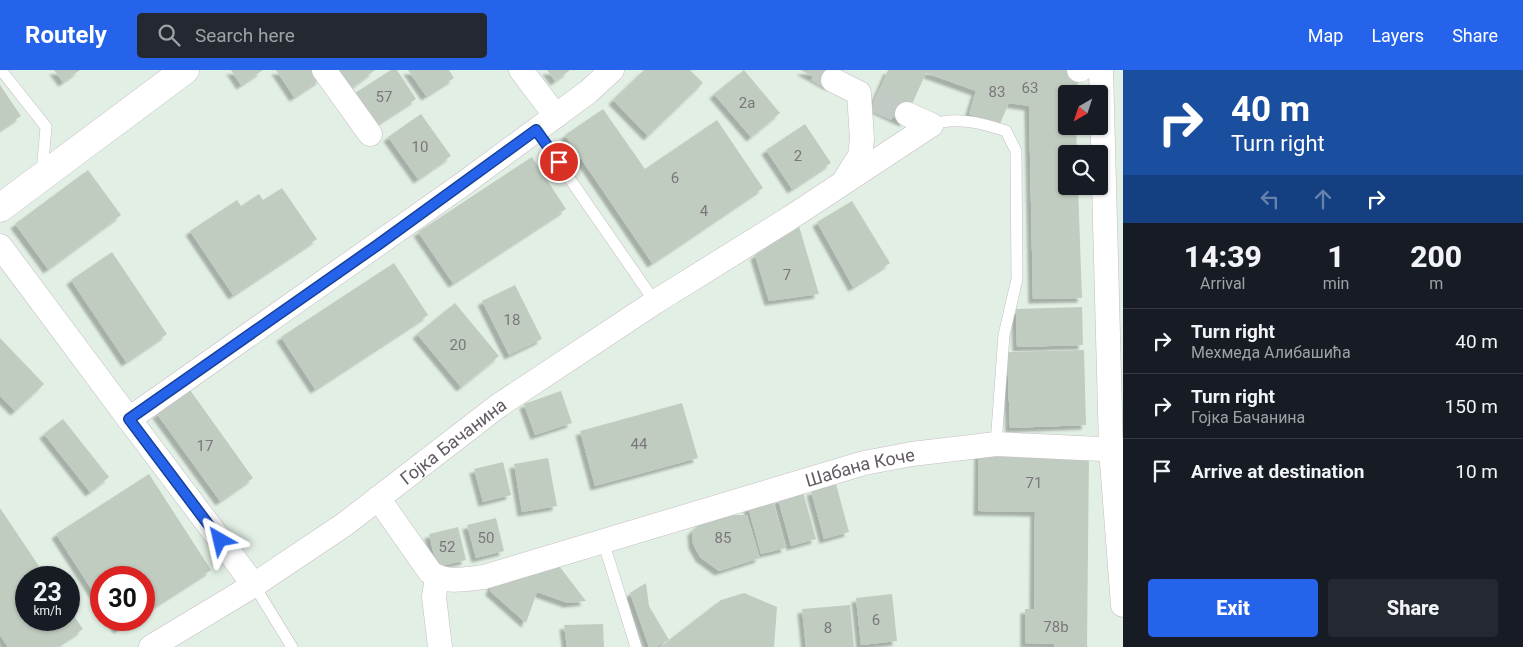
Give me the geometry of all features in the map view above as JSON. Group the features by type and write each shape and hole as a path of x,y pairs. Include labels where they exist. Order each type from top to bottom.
{"street":[{"path":"0,208 185,70"},
{"path":"324,70 370,134"},
{"path":"521,70 556,116"},
{"path":"129,419 386,239 556,116 612,70"},
{"path":"1102,70 1123,605"},
{"name":"Гојка Бачанина","path":"833,80 867,97 860,156 845,180"},
{"path":"907,114 930,125"},
{"name":"Гојка Бачанина","path":"151,647 254,585 345,524 498,406 655,302 782,224 845,180 930,125"},
{"path":"0,246 254,585"},
{"name":"Шабана Коче","path":"437,577 467,579 484,577 864,463 912,454 996,444 1117,449"},
{"path":"378,498 424,566 437,577 434,597 440,647"}],"lane":[{"path":"1,70 46,127 42,176"},
{"path":"930,125 943,120 987,124 1006,132 1016,150 1018,279 1004,335 996,444"},
{"path":"536,130 655,302"},
{"path":"603,541 636,646"},
{"path":"254,585 292,647"}],"building":[{"path":"54,70 80,70 63,82"},
{"path":"231,70 263,70 241,85"},
{"path":"276,70 315,70 321,79 294,97"},
{"path":"335,70 375,70 349,90"},
{"path":"391,70 397,70 416,99 373,127 352,95"},
{"path":"408,70 449,70 454,78 426,96"},
{"path":"547,70 570,70 555,81"},
{"path":"644,70 690,70 703,83 648,136 613,100"},
{"path":"744,70 780,113 751,137 714,94"},
{"path":"801,70 838,70 830,86"},
{"path":"888,70 1079,70 1078,85 1058,85 1058,135 1076,135 1077,145 1058,145 1058,195 1078,195 1082,298 1033,299 1029,106 1009,103 999,126 969,114 976,91 926,73 904,122 872,107"},
{"path":"0,85 21,116 0,130"},
{"path":"603,109 645,169 717,120 763,188 652,263 565,135"},
{"path":"421,114 451,156 418,179 388,137"},
{"path":"805,124 831,163 792,189 766,150"},
{"path":"532,157 566,209 453,283 418,232"},
{"path":"88,170 121,215 48,269 15,224"},
{"path":"282,188 317,239 233,295 190,231 237,200 241,206 259,194 263,200"},
{"path":"852,201 890,263 853,287 817,222"},
{"path":"799,226 819,294 769,301 755,255"},
{"path":"112,252 167,334 126,362 71,280"},
{"path":"394,263 428,315 315,389 281,337"},
{"path":"515,285 542,339 509,355 482,301"},
{"path":"455,303 499,356 461,387 417,334"},
{"path":"1082,307 1083,345 1017,347 1016,309"},
{"path":"0,338 44,384 15,411 0,396"},
{"path":"1084,350 1086,425 1010,428 1007,352"},
{"path":"190,390 253,478 220,501 157,414"},
{"path":"561,391 572,423 535,435 524,404"},
{"path":"682,403 698,458 595,486 580,431"},
{"path":"63,419 109,477 90,492 44,434"},
{"path":"979,453 1089,454 1087,647 1054,647 1054,644 1025,643 1025,609 1034,609 1035,512 978,511"},
{"path":"548,458 557,506 522,512 514,464"},
{"path":"503,462 511,495 483,502 474,469"},
{"path":"149,474 211,570 155,606 155,566 90,566 90,587 80,571 80,566 77,566 56,534"},
{"path":"836,484 849,532 824,539 811,491"},
{"path":"803,492 816,539 791,546 778,499"},
{"path":"773,500 786,548 761,554 748,507"},
{"path":"0,508 39,566 15,566 15,631 80,631 56,647 8,647 0,635"},
{"path":"709,515 747,515 760,558 719,571 700,557 693,544 692,531"},
{"path":"496,518 504,551 476,558 467,525"},
{"path":"458,527 466,560 437,567 429,534"},
{"path":"553,558 586,601 568,603 537,592 526,623 490,591 495,578"},
{"path":"646,583 649,606 669,640 655,647 649,647 630,593"},
{"path":"744,593 777,607 774,647 660,647 721,600"},
{"path":"892,594 897,641 861,645 856,598"},
{"path":"850,605 854,647 806,647 802,609"},
{"path":"603,624 604,647 567,647 564,625"}],"tunnel":[{"path":"817,70 833,80"},
{"path":"874,100 907,114"}],"route":[{"path":"220,540 129,419 379,244 536,130 559,162"}]}
